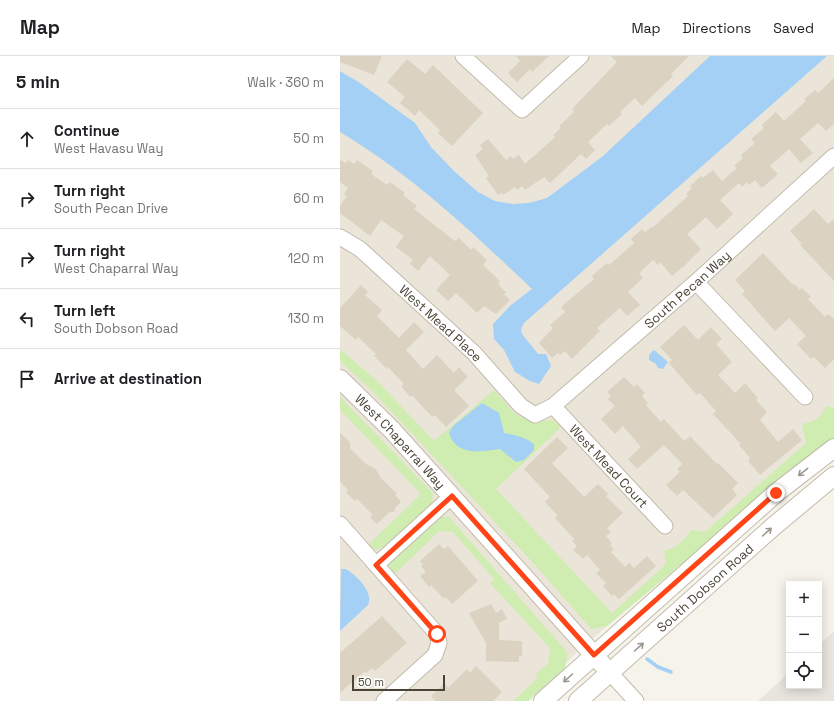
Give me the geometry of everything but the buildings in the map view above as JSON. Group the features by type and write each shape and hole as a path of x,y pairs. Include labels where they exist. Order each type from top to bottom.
{"street":[{"path":"463,56 522,110 581,56"},
{"name":"South Pecan Way","path":"535,415 553,406 832,163"},
{"name":"West Mead Place","path":"340,237 360,249 468,348 521,406 535,415"},
{"path":"696,282 805,397"},
{"name":"West Chaparral Way","path":"340,380 392,430 636,701"},
{"name":"West Mead Court","path":"553,406 665,526"},
{"name":"South Dobson Road","path":"578,701 602,664 776,493 834,448"},
{"name":"South Dobson Road","path":"543,701 602,664 834,476"},
{"path":"376,565 452,496"},
{"path":"340,524 437,634 439,643 435,655 384,701"}],"shaded area":[{"path":"340,56 834,56 834,442 807,460 607,626 574,655 528,701 340,701"},
{"path":"834,631 834,701 758,701 786,676 786,689 822,689 822,642"}],"green space":[{"path":"340,349 378,382 434,441 494,390 515,414 531,421 553,420 561,427 496,489 612,613 666,564 664,551 680,544 691,530 705,532 806,443 802,424 811,422 817,418 827,406 834,408 834,442 807,460 607,626 591,629 537,567 373,392 340,361"},
{"path":"340,397 433,493 432,504 388,544 377,550 367,546 421,494 340,410"},
{"path":"436,517 449,517 568,653 565,669 528,701 513,701 538,678 535,674 548,664 550,648 490,583 494,579 453,532 439,531 393,576 389,570 390,562"}],"water":[{"path":"710,56 827,56 524,323 521,329 522,334 538,354 546,354 551,366 539,384 530,381 515,372 504,350 494,339 493,324 511,305 532,289 487,246 417,186 392,167 340,132 340,71 360,83 415,123 431,147 454,171 478,192 495,201 513,204 529,203 547,198 603,156"},
{"path":"654,350 668,362 663,369 658,368 656,364 649,360 649,355"},
{"path":"482,403 499,413 504,433 523,438 534,444 534,450 524,460 516,462 500,449 470,451 457,446 452,440 449,433 453,426"},
{"path":"341,569 346,569 359,580 367,590 369,600 368,605 340,631"}],"waterway":[{"path":"647,659 658,667 671,672"}],"route":[{"path":"437,634 376,565 452,496 594,655 776,493"}]}
